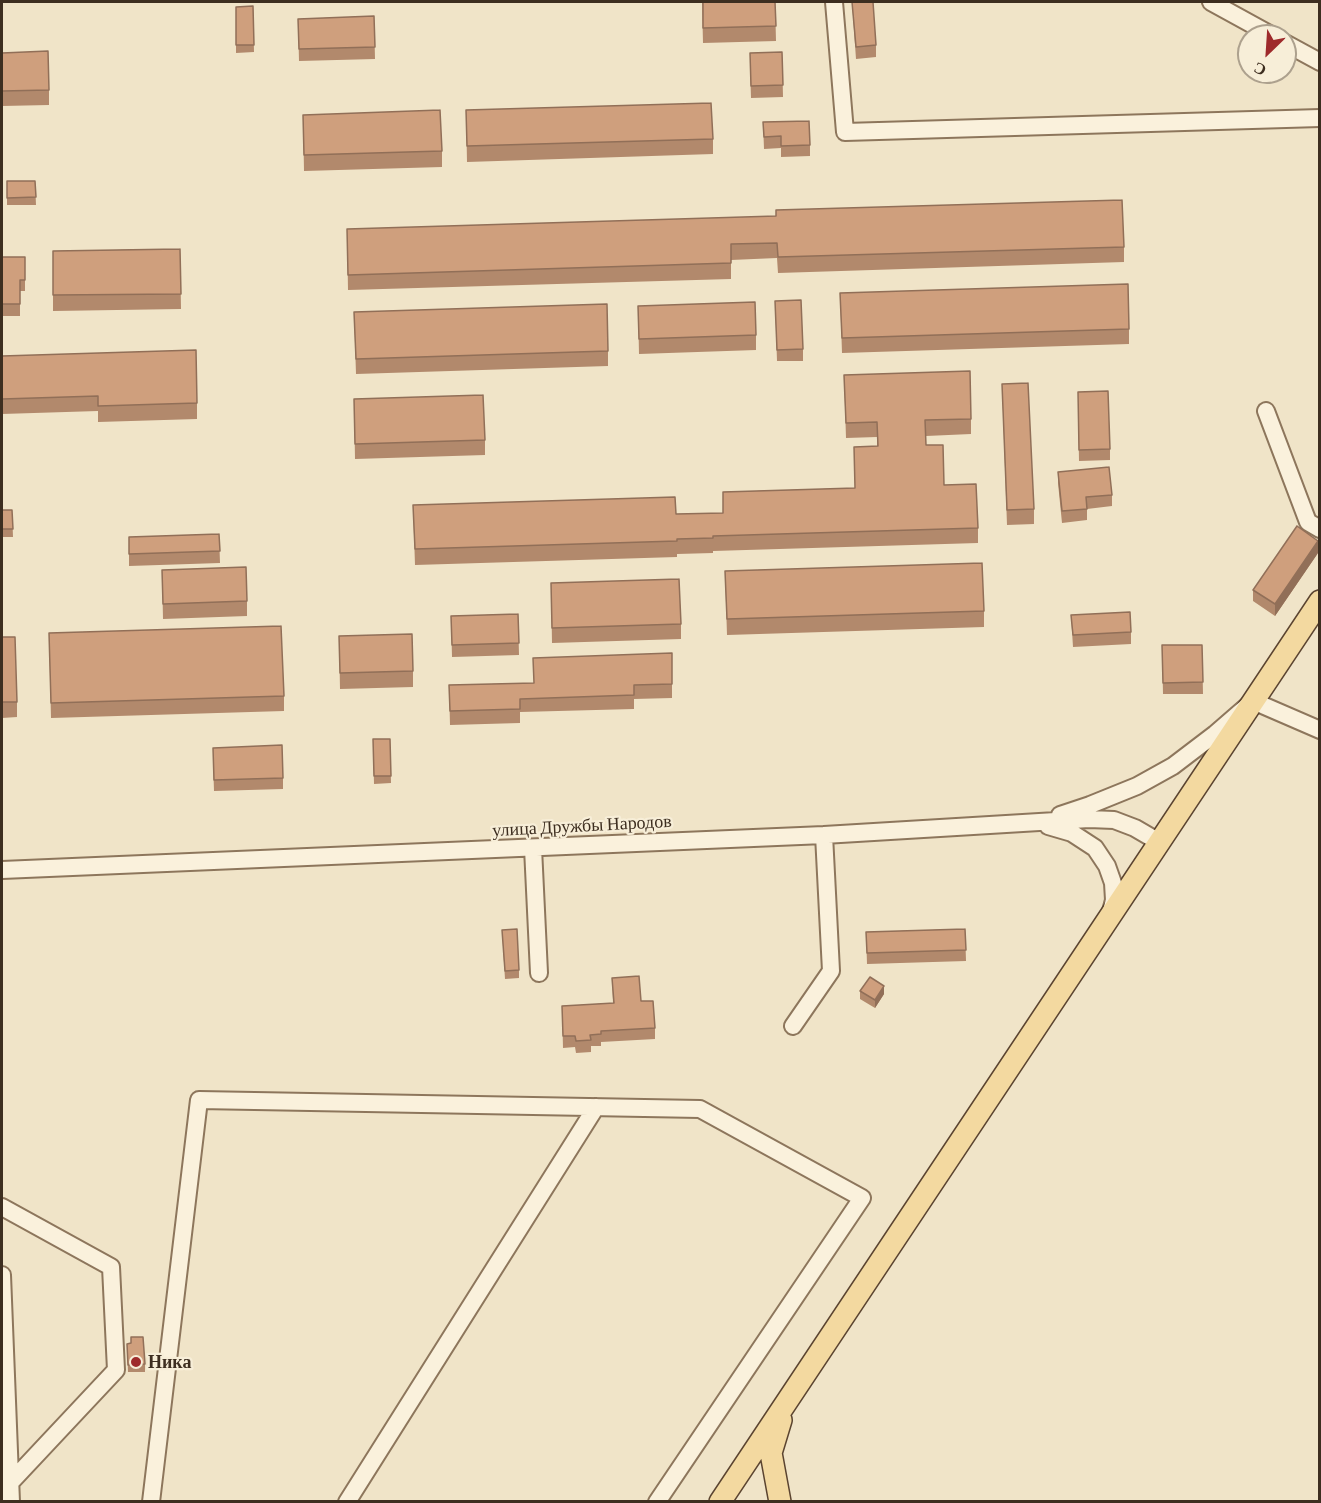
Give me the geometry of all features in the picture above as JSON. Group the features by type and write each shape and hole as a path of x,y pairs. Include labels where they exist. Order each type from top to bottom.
{"main road":[{"path":"720,1502 1320,601"},
{"path":"780,1502 771,1453 787,1399"}],"street":[{"path":"834,2 845,132 1320,118"},
{"path":"1211,2 1251,24"},
{"path":"1297,50 1320,62"},
{"path":"1266,411 1308,522 1320,529"},
{"path":"1036,822 1090,805 1137,786 1173,766 1253,701 1320,730"},
{"name":"улица Дружбы Народов","path":"2,870 824,835 1036,822 1114,820 1135,828 1159,842"},
{"path":"1036,822 1072,833 1095,848 1107,866 1113,883 1114,900 1109,919"},
{"path":"793,1026 831,971 824,835"},
{"path":"533,848 539,973"},
{"path":"151,1502 200,1100 700,1109 862,1198 657,1502"},
{"path":"347,1502 596,1107"},
{"path":"2,1207 111,1267 116,1370 10,1483"},
{"path":"2,1275 11,1502"}],"building":[{"path":"703,2 775,2 776,26 703,28"},
{"path":"852,2 873,2 876,45 856,47"},
{"path":"253,6 254,45 236,45 236,7"},
{"path":"374,16 375,47 299,49 298,19"},
{"path":"48,51 49,90 2,91 2,53"},
{"path":"782,52 783,85 751,86 750,53"},
{"path":"711,103 713,139 467,146 466,110"},
{"path":"440,110 442,151 304,155 303,115"},
{"path":"809,121 810,145 781,146 781,136 764,137 763,122"},
{"path":"7,181 35,181 36,197 7,198"},
{"path":"1122,200 1124,247 778,257 777,243 731,244 731,263 348,275 347,229 776,216 776,210"},
{"path":"180,249 181,294 53,295 53,251"},
{"path":"2,257 25,257 25,280 20,280 20,304 2,304"},
{"path":"1128,284 1129,329 842,338 840,293"},
{"path":"801,300 803,349 777,350 775,301"},
{"path":"755,302 756,335 639,339 638,306"},
{"path":"607,304 608,351 356,359 354,312"},
{"path":"196,350 197,403 98,406 98,396 2,399 2,356"},
{"path":"970,371 971,419 925,420 926,445 943,445 944,485 976,484 978,528 713,536 713,538 677,539 677,541 415,549 413,505 675,497 676,514 723,513 723,492 855,488 854,447 878,446 877,422 846,423 844,375"},
{"path":"1028,383 1034,509 1007,510 1002,384"},
{"path":"1108,391 1110,449 1079,450 1078,392"},
{"path":"483,395 485,440 355,444 354,399"},
{"path":"1109,467 1112,495 1086,497 1087,509 1062,511 1058,472"},
{"path":"2,510 12,510 13,529 2,529"},
{"path":"1297,526 1318,541 1275,604 1253,590"},
{"path":"219,534 220,551 129,554 129,537"},
{"path":"982,563 984,611 727,619 725,571"},
{"path":"246,567 247,601 163,604 162,570"},
{"path":"679,579 681,624 552,628 551,583"},
{"path":"1130,612 1131,632 1073,635 1071,615"},
{"path":"518,614 519,643 452,645 451,616"},
{"path":"281,626 284,696 51,703 49,633"},
{"path":"412,634 413,671 340,673 339,636"},
{"path":"2,637 15,637 17,702 2,702"},
{"path":"1162,645 1202,645 1203,682 1163,683"},
{"path":"672,653 672,684 634,685 634,695 520,699 520,709 450,711 449,685 534,683 533,658"},
{"path":"373,739 390,739 391,776 374,776"},
{"path":"282,745 283,778 214,780 213,748"},
{"path":"517,929 519,970 505,971 502,930"},
{"path":"965,929 966,950 867,953 866,932"},
{"path":"639,976 641,1001 653,1001 655,1028 601,1031 601,1034 590,1035 591,1040 576,1041 575,1036 563,1036 562,1006 614,1003 612,978"},
{"path":"870,977 884,986 875,1000 860,991"},
{"name":"Ника","path":"131,1337 143,1337 145,1364 128,1365 127,1344 131,1343"}],"place":[{"name":"Ника","path":"136,1362"}]}
